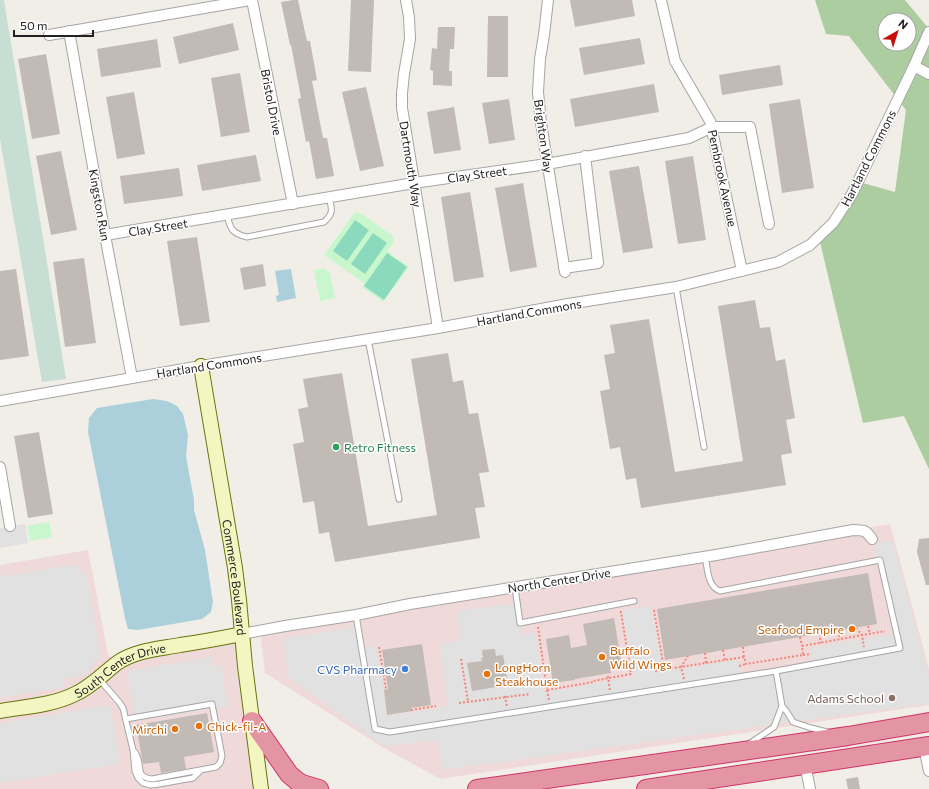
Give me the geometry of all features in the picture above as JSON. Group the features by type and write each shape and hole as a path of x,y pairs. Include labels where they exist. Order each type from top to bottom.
{"highway":[{"path":"252,721 289,774 302,784 319,789"},
{"path":"477,789 848,736 929,722"},
{"path":"646,789 926,747"}],"street":[{"path":"49,34 251,0"},
{"name":"Bristol Drive","path":"251,0 293,204"},
{"name":"Dartmouth Way","path":"406,0 410,17 410,33 402,93 402,108 438,328"},
{"name":"Brighton Way","path":"548,0 540,59 538,92 541,123 564,270 598,263 585,156"},
{"name":"Pembrook Avenue","path":"661,0 675,61 712,127 742,271"},
{"name":"Kingston Run","path":"69,31 132,378"},
{"name":"Hartland Commons","path":"0,401 676,287 778,262 810,245 833,223 852,194 929,32"},
{"path":"914,66 929,74"},
{"name":"Clay Street","path":"105,235 414,183 547,164 689,138 712,127 750,127 769,224"},
{"name":"Commerce Boulevard","path":"201,366 235,568 245,666 261,789"},
{"path":"0,467 10,526"},
{"name":"North Center Drive","path":"242,634 356,615 410,604 705,556 853,530 867,532 872,539"},
{"name":"South Center Drive","path":"0,711 50,703 80,692 117,663 134,654 242,634"},
{"path":"926,747 929,771"},
{"path":"805,764 810,789"}],"lane":[{"path":"227,215 233,232 247,237 324,222 330,217 332,210 329,197"},
{"path":"676,287 704,447"},
{"path":"368,339 400,499"},
{"path":"356,615 375,729 390,732 776,671 900,648 880,560 720,591 715,589 711,584 705,556"},
{"path":"515,587 520,623 634,601"},
{"path":"776,671 782,706 793,722 811,728 848,736"},
{"path":"98,678 123,708 133,750 136,771 138,778 144,783 151,785 193,778 200,770 216,767 220,763 222,756 212,704 126,719"},
{"path":"737,752 774,727 782,706"}],"path":[{"path":"654,610 664,669"},
{"path":"538,627 547,690 593,682 608,677 631,674 621,612 614,613"},
{"path":"868,626 870,634"},
{"path":"856,628 862,635 865,655"},
{"path":"838,631 840,639"},
{"path":"802,646 885,631"},
{"path":"819,634 821,643"},
{"path":"800,637 803,655"},
{"path":"379,647 386,689"},
{"path":"743,647 746,664"},
{"path":"723,650 726,660"},
{"path":"705,653 706,663"},
{"path":"739,666 811,654"},
{"path":"685,685 681,666 688,656"},
{"path":"655,671 744,657"},
{"path":"461,659 468,702"},
{"path":"608,677 611,697"},
{"path":"459,703 530,694"},
{"path":"412,710 436,706"}],"shaded area":[{"path":"25,524 28,543 0,548 0,528"},
{"path":"890,524 929,669 929,705 440,779 384,748 265,673 260,631"},
{"path":"892,540 929,678 929,703 443,770 437,740 387,746 377,742 288,677 283,638 358,627 361,648 378,646 387,716 448,706 440,643 460,641 457,611 517,603 522,635 536,633 544,692 635,677 632,670 622,610 651,606 664,671 738,660 741,676 813,664 810,648 896,634 874,544","holes":["495,649 496,656 503,656 507,685 472,691 467,663 482,661 482,650"]},
{"path":"88,550 108,654 117,663 242,634 261,789 0,789 0,565"},
{"path":"77,564 78,572 86,571 101,659 93,660 93,666 88,673 63,679 65,687 0,698 0,577"},
{"path":"211,657 212,666 221,665 228,706 135,721 127,671"},
{"path":"110,705 120,764 0,783 0,723"}],"green space":[{"path":"0,0 4,0 66,379 42,382 0,139"},
{"path":"815,0 905,0 915,12 877,12 877,52 917,52 917,14 929,29 929,469 904,416 863,423 820,242 863,183 895,192 906,110 849,36 826,34"},
{"path":"359,212 393,236 394,242 387,251 409,267 383,302 362,287 364,283 324,255 354,213"},
{"path":"355,220 369,230 347,261 333,251"},
{"path":"373,233 387,243 365,274 351,264"},
{"path":"387,253 407,267 384,300 364,286"},
{"path":"324,268 330,273 335,298 320,301 314,270"},
{"path":"49,522 52,537 30,541 27,526"}],"water":[{"path":"291,269 296,298 277,302 276,296 279,295 275,271"},
{"path":"153,399 167,401 177,406 183,414 188,435 186,456 194,500 194,510 205,550 213,602 211,612 202,619 138,630 128,629 125,618 88,432 89,418 97,408"}],"building":[{"path":"298,0 307,41 310,41 317,80 312,81 323,138 327,138 334,176 316,179 309,141 306,142 298,99 301,98 281,2"},
{"path":"351,0 374,0 371,72 348,71"},
{"path":"570,0 632,0 635,16 575,27"},
{"path":"488,16 508,16 508,77 487,77"},
{"path":"233,23 239,50 179,64 173,37"},
{"path":"438,27 455,27 454,49 450,49 449,71 452,71 452,86 433,85 433,71 430,70 432,48 437,49"},
{"path":"640,38 645,64 584,75 579,48"},
{"path":"157,39 161,67 101,77 97,49"},
{"path":"46,54 60,134 32,139 18,59"},
{"path":"780,65 783,85 722,95 719,75"},
{"path":"240,73 250,132 221,137 211,78"},
{"path":"654,84 659,112 575,127 570,99"},
{"path":"366,87 384,166 360,171 342,92"},
{"path":"134,92 145,154 117,159 106,97"},
{"path":"509,99 515,140 489,144 482,103"},
{"path":"800,99 814,188 782,193 769,104"},
{"path":"454,107 461,150 434,154 427,112"},
{"path":"61,151 77,230 51,235 36,156"},
{"path":"256,155 261,181 202,191 197,165"},
{"path":"693,156 706,240 678,244 665,161"},
{"path":"639,166 653,248 623,253 609,171"},
{"path":"179,168 183,196 124,204 120,176"},
{"path":"523,183 537,267 510,272 495,188"},
{"path":"470,192 484,277 454,282 441,197"},
{"path":"197,237 210,322 180,326 167,241"},
{"path":"84,258 96,343 65,347 53,262"},
{"path":"263,264 266,286 244,290 240,268"},
{"path":"16,269 29,356 0,360 0,271"},
{"path":"755,300 760,328 770,327 776,361 785,359 795,418 786,420 792,453 781,455 786,485 641,508 636,478 626,480 620,447 610,449 600,391 610,389 604,355 615,353 610,325 649,319 675,472 743,461 718,306"},
{"path":"448,353 453,382 463,380 469,414 478,413 489,472 479,473 485,507 475,508 480,538 335,562 329,532 319,534 314,501 303,503 293,444 304,442 298,409 308,407 303,379 342,373 368,526 437,515 411,359"},
{"path":"39,432 53,514 28,518 14,436"},
{"path":"929,538 929,585 926,585 917,552 919,539"},
{"path":"868,573 877,624 665,660 657,609"},
{"path":"614,618 622,667 610,669 611,673 553,683 546,639 569,635 571,648 587,645 583,624"},
{"name":"CVS Pharmacy","path":"422,644 431,705 411,708 412,711 387,715 384,690 388,689 382,650"},
{"name":"LongHorn Steakhouse","path":"495,649 496,656 503,655 508,685 472,691 467,663 482,661 482,650"},
{"path":"207,713 214,752 184,757 186,769 161,773 159,762 143,764 136,725"},
{"path":"858,777 860,789 848,789 846,779"}],"place":[{"name":"Retro Fitness","path":"336,447"},
{"name":"Seafood Empire","path":"852,629"},
{"name":"Buffalo Wild Wings","path":"602,657"},
{"name":"CVS Pharmacy","path":"405,669"},
{"name":"LongHorn Steakhouse","path":"487,674"},
{"name":"Adams School","path":"892,698"},
{"name":"Chick-fil-A","path":"199,726"},
{"name":"Mirchi","path":"175,729"}]}
